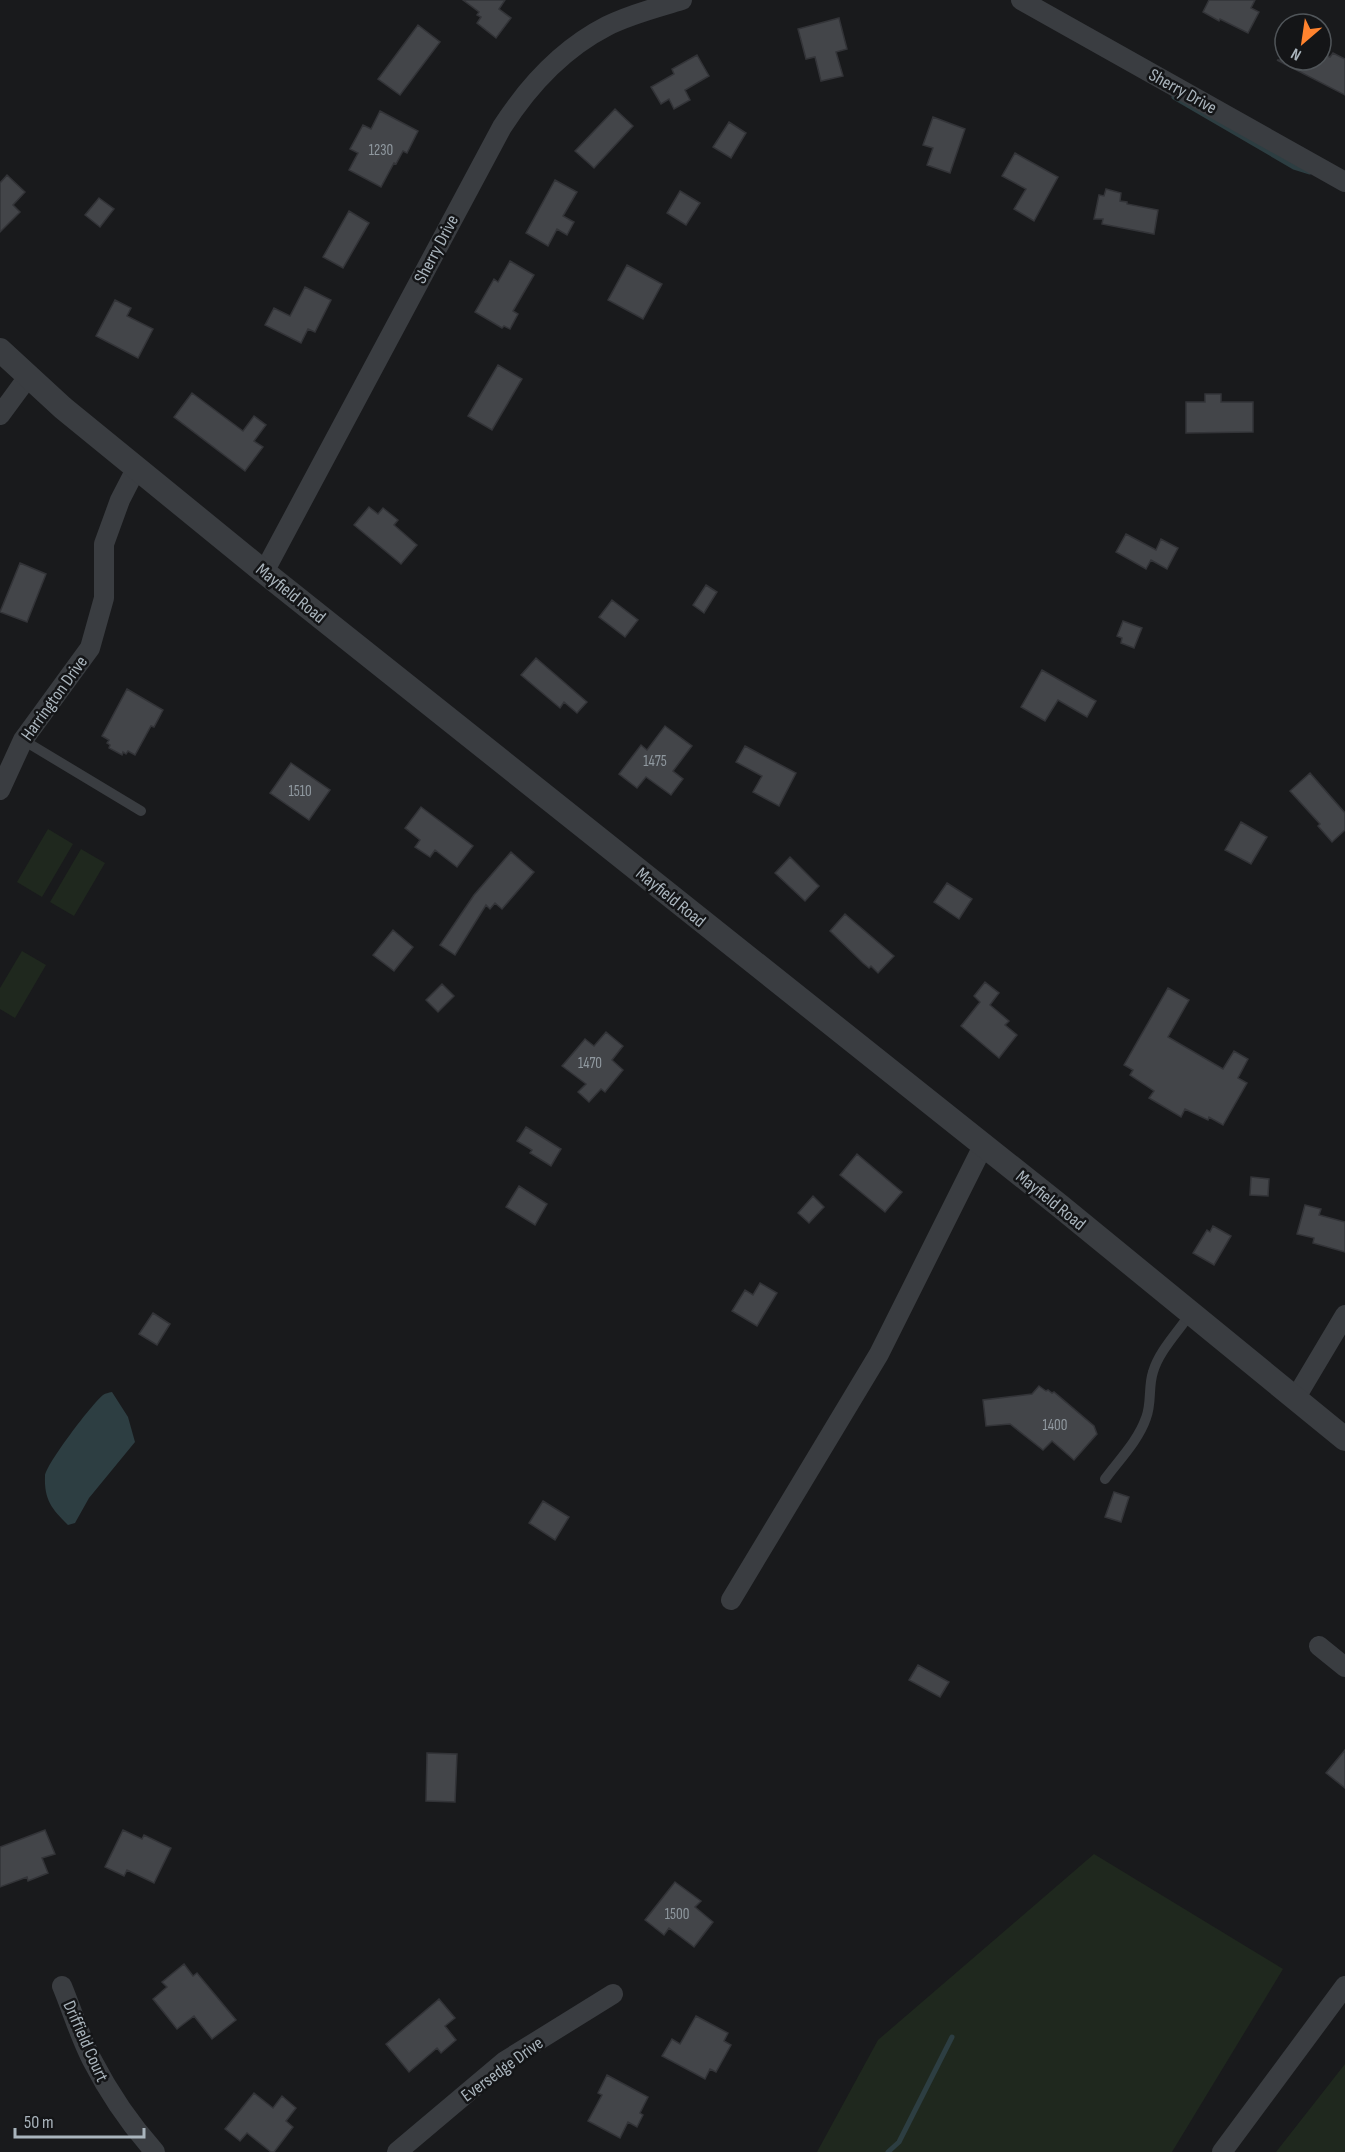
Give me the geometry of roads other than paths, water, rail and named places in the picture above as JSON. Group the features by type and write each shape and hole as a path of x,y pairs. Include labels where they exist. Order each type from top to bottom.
{"street":[{"name":"Sherry Drive","path":"264,572 490,148 519,100 545,70 585,38 636,14 682,0"},
{"name":"Sherry Drive","path":"1021,0 1345,182"},
{"name":"Mayfield Road","path":"0,350 63,408 264,572 983,1146 1345,1439"},
{"path":"0,415 28,377"},
{"name":"Harrington Drive","path":"0,790 23,740 90,648 104,598 104,544 120,500 137,467"},
{"path":"731,1600 879,1354 983,1146"},
{"path":"1295,1399 1345,1315"},
{"path":"1319,1646 1345,1667"},
{"name":"Driffield Court","path":"62,1986 97,2068 122,2111 155,2152"},
{"path":"1222,2152 1345,1986"},
{"name":"Eversedge Drive","path":"397,2152 505,2061 613,1994"}],"lane":[{"path":"23,740 141,811"},
{"path":"1105,1479 1137,1436 1150,1406 1153,1373 1161,1355 1190,1314"}],"waterway":[{"path":"1174,97 1294,167 1310,172"},
{"path":"888,2152 899,2142 952,2037"}]}
